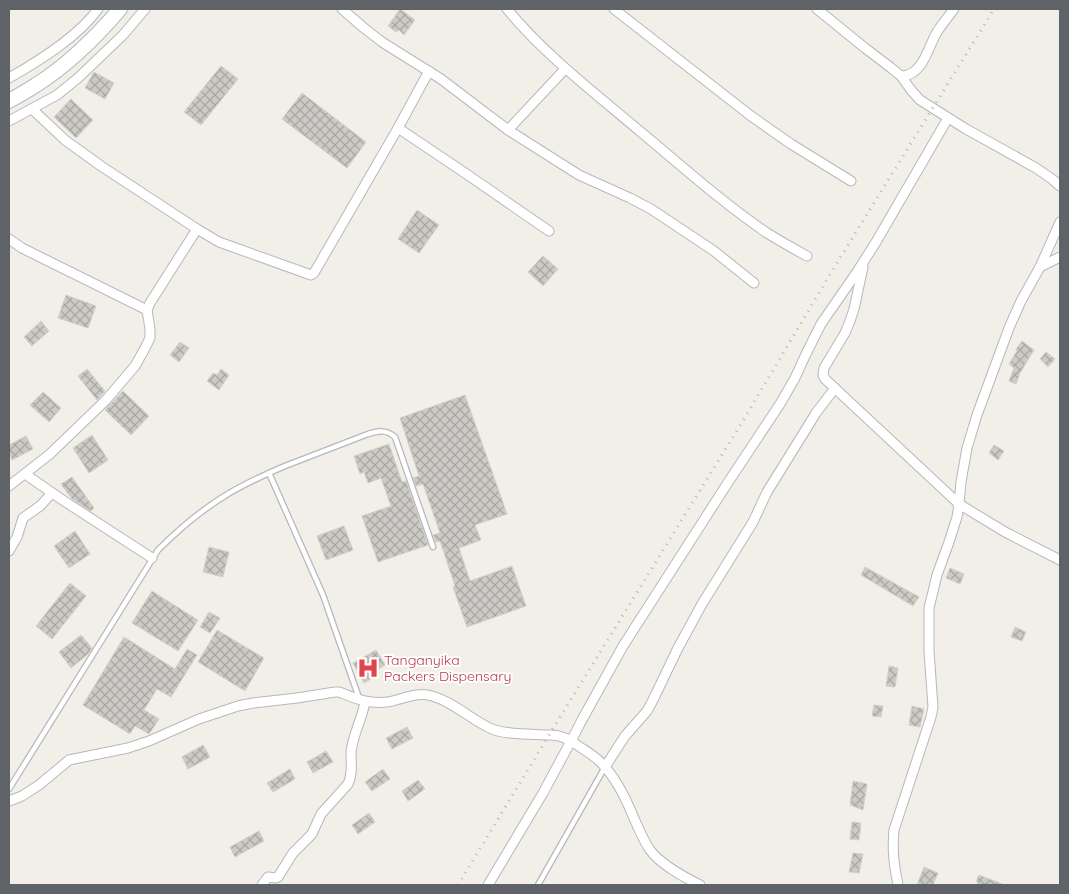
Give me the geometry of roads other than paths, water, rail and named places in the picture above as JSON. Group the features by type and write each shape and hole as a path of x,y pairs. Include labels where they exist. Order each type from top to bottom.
{"main road":[{"path":"9,101 37,85 57,70 87,44 120,9"}],"street":[{"path":"9,78 49,53 84,26 98,9"},
{"path":"9,121 57,95 78,78 123,36 145,9"},
{"path":"342,9 359,25 382,42 429,71 508,130 579,175 651,209 714,251 754,283"},
{"path":"507,9 530,36 565,69 698,180 750,221 807,256"},
{"path":"614,9 751,116 791,144 851,181"},
{"path":"817,9 901,76 920,100 986,141 1036,168 1060,186"},
{"path":"901,76 908,75 917,70 937,33 954,9"},
{"path":"508,130 565,69"},
{"path":"32,109 65,140 197,229 219,242 312,275 429,71"},
{"path":"488,885 543,793 582,718 634,630 796,378 821,324 864,262 948,118"},
{"path":"398,128 549,231"},
{"path":"898,885 893,858 894,830 932,717 929,608 937,575 954,529 964,464 977,415 1009,328 1060,222"},
{"path":"9,486 50,454 106,400 135,366 150,338 147,310 197,229"},
{"path":"9,239 22,248 147,310"},
{"path":"1040,267 1060,258"},
{"path":"864,262 852,315 845,333 823,375 959,504 1005,532 1060,560"},
{"path":"605,767 652,702 702,604 752,522 767,492 816,413 835,388"},
{"path":"25,474 152,558"},
{"path":"9,551 17,537 23,518 40,506 52,493"},
{"path":"9,801 22,796 34,788 69,760 128,748 149,741 198,719 253,702 339,692 362,701 388,702 424,694 449,704 495,730 555,734 571,741 605,767 623,794 650,850 659,860 700,885"},
{"path":"262,885 268,877 278,878 293,853 312,834 321,814 348,784 352,771 351,751 362,701"}],"lane":[{"path":"9,789 152,558 180,528 224,496 269,473 378,430 389,432 395,437 433,547"},
{"path":"269,473 323,595 362,701"},
{"path":"538,885 605,767"}],"railway":[{"path":"458,885 994,9"}],"place":[{"name":"Tanganyika Packers Dispensary","path":"368,668"}]}
